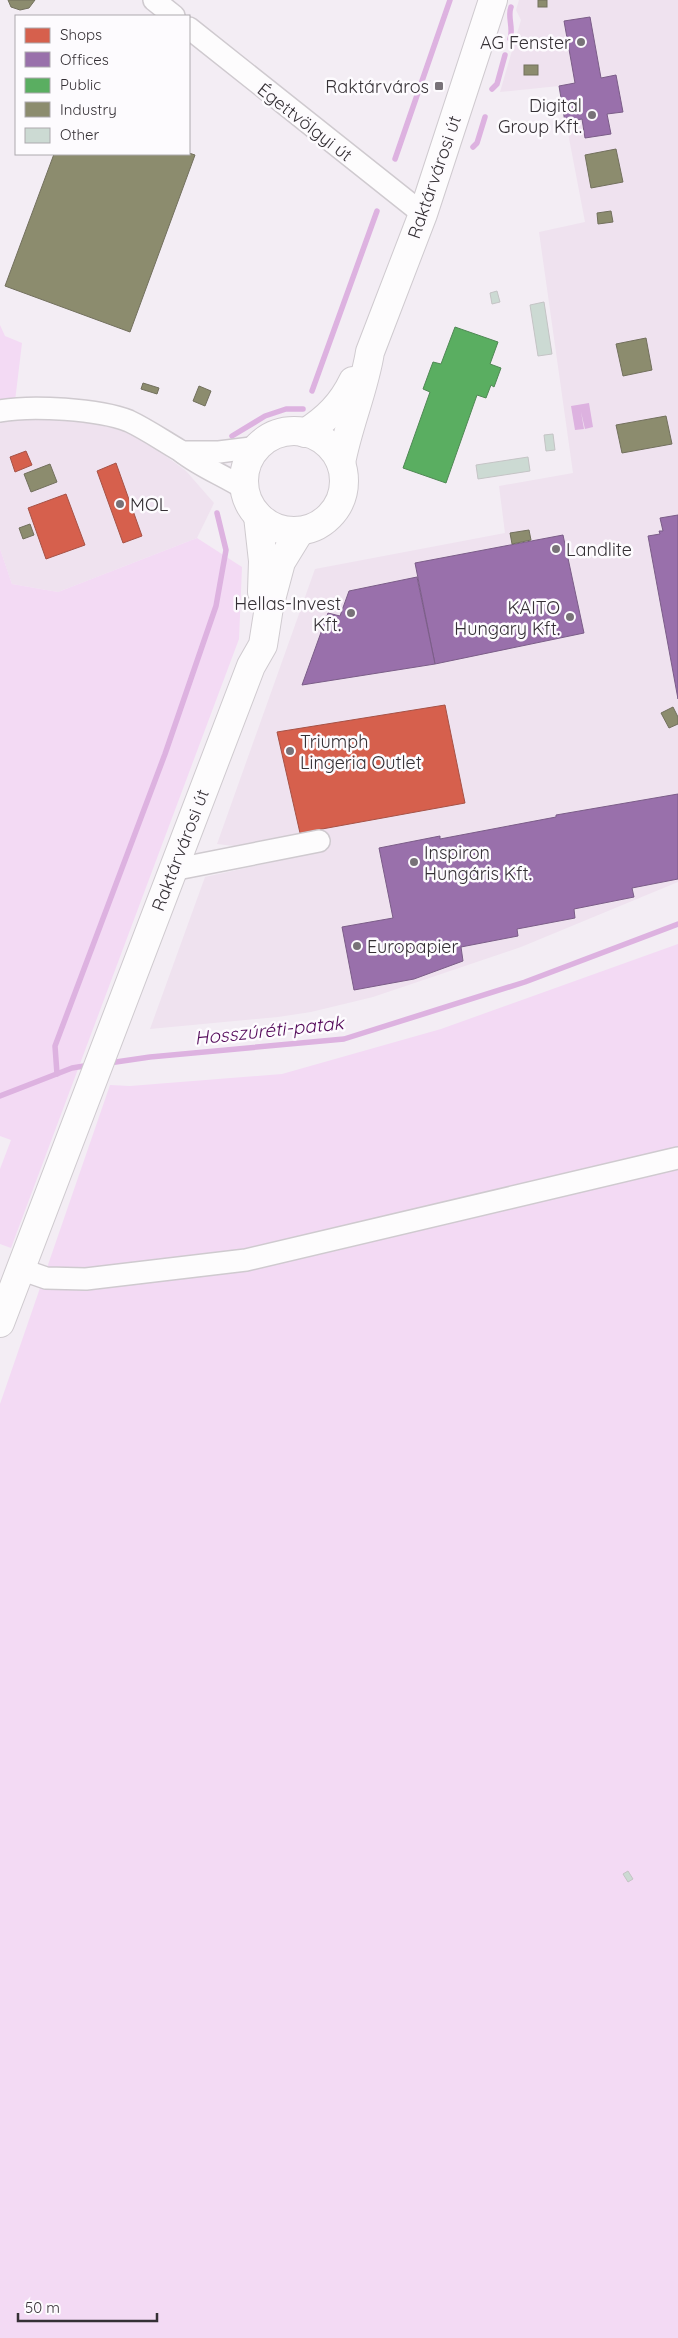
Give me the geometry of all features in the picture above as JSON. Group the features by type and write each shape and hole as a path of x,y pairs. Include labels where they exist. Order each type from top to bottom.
{"street":[{"path":"154,0 173,15"},
{"name":"Raktárvárosi út","path":"305,433 322,422 340,403 370,352 423,214 493,0"},
{"name":"Égettvölgyi út","path":"190,29 423,214"},
{"name":"Raktárvárosi út","path":"0,1323 251,666 263,645 269,607 281,562 300,531 322,522 335,510 343,492 344,482 341,463 346,433 367,371 370,352"},
{"path":"0,411 42,407 104,415 128,421 179,450"},
{"path":"245,489 244,480 248,463 258,447 285,432 305,433 314,436 330,447 341,463"},
{"path":"245,489 218,472 195,462 182,452 220,452 258,447"},
{"name":"Raktárvárosi út","path":"245,489 250,504 258,516 264,562 251,666"},
{"path":"258,516 273,526 291,531 300,531"},
{"path":"172,870 319,841"},
{"path":"20,1268 46,1278 86,1279 246,1260 678,1158"}],"shaded area":[{"path":"519,0 678,0 678,882 521,947 373,997 311,1012 278,1017 150,1029 205,877 328,850 324,832 242,847 217,844 315,569 505,533 499,486 573,473 539,232 585,222 559,86 500,92 521,20 516,10"},
{"path":"0,325 5,336 22,343 15,401 0,402"},
{"path":"589,403 593,427 585,429 581,412 584,429 575,430 571,406"},
{"path":"54,418 101,425 137,435 186,471 214,503 197,538 58,592 12,584 0,549 0,421"},
{"path":"197,538 242,567 239,639 11,1248 0,1244 0,1169 11,1140 0,1136 0,549 12,584 58,592"},
{"path":"678,944 678,2338 0,2338 0,1404 110,1085 130,1086 282,1074 441,1029"}],"building: Shops":[{"path":"26,451 32,465 15,472 10,457"},
{"path":"116,463 142,536 123,543 97,471"},
{"path":"66,494 85,545 46,559 28,508"},
{"path":"445,705 465,803 300,833 277,732"}],"building: Offices":[{"path":"590,17 601,78 616,75 623,112 607,114 611,134 585,138 582,119 565,122 559,86 575,83 564,21"},
{"path":"678,515 678,699 648,536 660,534 659,531 663,531 660,518"},
{"path":"563,535 584,633 435,664 415,563"},
{"path":"417,577 435,664 302,685 328,613 340,616 349,591"},
{"path":"678,794 678,879 632,888 634,897 574,909 575,918 517,929 518,936 461,947 463,961 414,979 354,990 342,927 393,918 379,848 440,836 440,839 556,817 556,815"}],"building: Public":[{"path":"455,327 498,342 490,364 501,368 494,387 491,385 486,398 477,395 446,483 403,468 430,392 423,389 430,370 433,362 441,364"}],"building: Industry":[{"path":"8,0 35,0 29,8 20,10 11,7"},
{"path":"538,0 547,0 547,7 538,7"},
{"path":"524,65 538,65 538,75 524,75"},
{"path":"616,149 623,182 591,188 585,155"},
{"path":"190,153 195,155 130,332 5,286 54,155 190,155"},
{"path":"611,211 613,222 598,224 597,213"},
{"path":"646,338 652,370 623,376 616,344"},
{"path":"143,383 159,388 157,394 141,389"},
{"path":"199,386 211,391 205,406 193,401"},
{"path":"666,416 672,444 622,453 616,425"},
{"path":"50,464 57,482 31,492 24,474"},
{"path":"30,524 34,535 23,539 19,528"},
{"path":"529,530 531,540 512,544 510,533"},
{"path":"673,707 678,717 678,724 669,728 661,713"}],"building: Other":[{"path":"497,291 500,302 492,304 490,293"},
{"path":"544,302 552,354 538,356 530,305"},
{"path":"553,434 555,450 546,451 544,435"},
{"path":"528,457 530,471 478,479 476,465"},
{"path":"628,1871 633,1879 628,1882 623,1874"}],"waterway":[{"path":"395,159 450,0"},
{"path":"510,39 511,7"},
{"path":"492,89 497,84 505,55"},
{"path":"473,147 477,143 485,117"},
{"path":"312,391 377,211"},
{"path":"232,436 265,416 286,409 303,409"},
{"path":"57,1074 55,1046 165,754 216,606 226,550 217,513"},
{"name":"Hosszúréti-patak","path":"109,1063 150,1057 344,1039 525,982 678,924"},
{"name":"Hosszúréti-patak","path":"0,1096 72,1068 90,1065"}],"place":[{"name":"AG Fenster","path":"581,42"},
{"name":"Raktárváros","path":"439,86"},
{"name":"Digital Group Kft.","path":"592,115"},
{"name":"MOL","path":"120,504"},
{"name":"Landlite","path":"556,549"},
{"name":"Hellas-Invest Kft.","path":"351,613"},
{"name":"KAITO Hungary Kft.","path":"570,617"},
{"name":"Triumph Lingeria Outlet","path":"290,751"},
{"name":"Inspiron Hungáris Kft.","path":"414,862"},
{"name":"Europapier","path":"357,946"}]}
